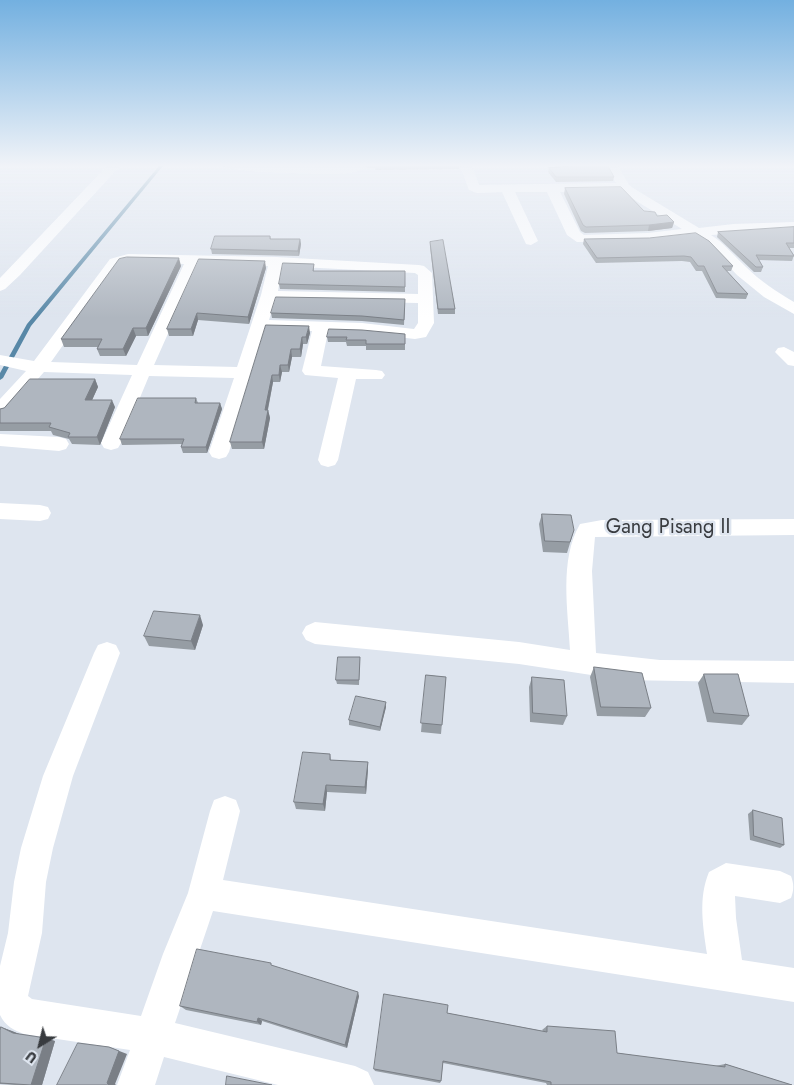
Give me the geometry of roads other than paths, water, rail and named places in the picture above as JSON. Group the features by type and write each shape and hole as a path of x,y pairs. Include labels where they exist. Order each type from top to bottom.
{"street":[{"path":"0,286 46,240 66,217"},
{"path":"520,217 531,241"},
{"path":"565,217 574,235 582,239 648,237 741,227 794,226"},
{"path":"672,217 713,242 742,272 769,294 794,309"},
{"path":"713,242 794,238"},
{"path":"0,410 39,367 116,262 128,258 276,261 419,270 425,273 426,323 420,333 362,328 258,325"},
{"path":"111,443 171,306 194,259"},
{"path":"219,452 269,295 276,261"},
{"path":"269,295 427,299"},
{"path":"321,327 310,371 376,375"},
{"path":"0,360 39,367 142,371 188,370 245,374"},
{"path":"328,460 348,373"},
{"path":"0,440 59,444"},
{"path":"0,510 40,513"},
{"name":"Gang Pisang II","path":"584,662 580,561 582,537 588,530 602,528 794,528"},
{"path":"315,633 518,653 603,666 660,671 794,672"},
{"path":"107,653 58,776 46,813 30,882 25,933 10,996 15,1008 24,1016 112,1028 153,1036 355,1085"},
{"path":"136,1085 180,954 204,893 217,849 225,811"},
{"path":"728,976 721,928 718,893 720,883 726,879 780,887"},
{"path":"204,893 794,985"}],"waterway":[{"path":"0,378 29,325 119,217"}]}
